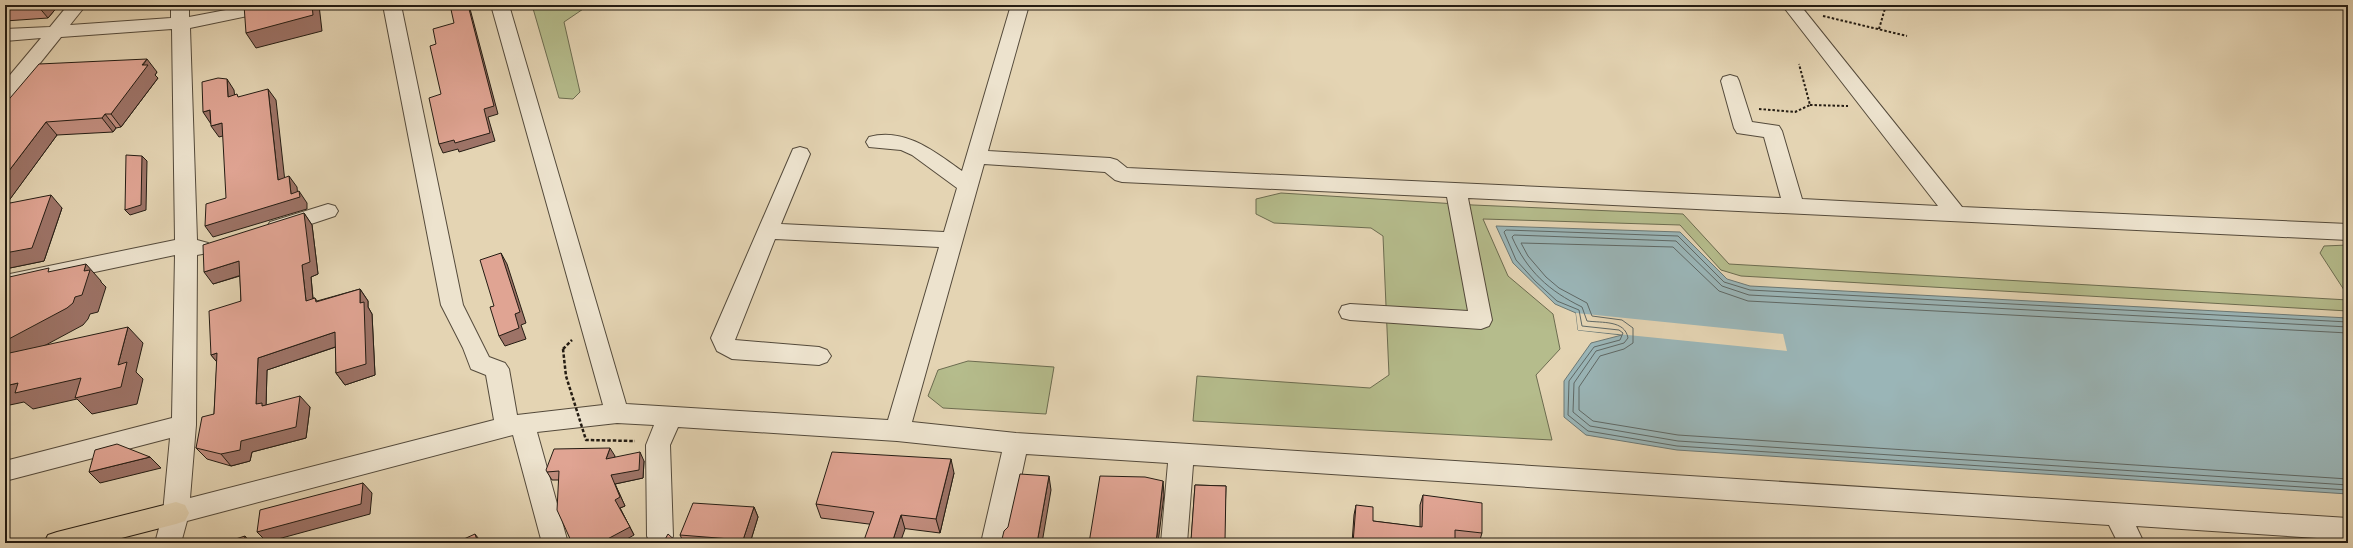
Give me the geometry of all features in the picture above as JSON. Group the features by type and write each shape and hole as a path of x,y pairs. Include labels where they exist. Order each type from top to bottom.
{"main road":[{"path":"57,543 176,513"}],"street":[{"path":"5,94 78,5"},
{"path":"5,36 55,32 180,13 199,22 276,5"},
{"path":"392,5 452,305 458,322 477,351 479,363 498,369 514,425 555,543"},
{"path":"500,5 618,414"},
{"path":"897,431 1020,5"},
{"path":"1793,7 1956,214"},
{"path":"168,543 176,513 184,426 186,245 180,13"},
{"path":"1730,82 1744,128 1772,131 1794,206"},
{"path":"876,142 903,144 919,150 968,186"},
{"path":"800,154 723,338 725,345 732,350 820,356"},
{"path":"976,157 1110,165 1122,175 2348,232"},
{"path":"1350,312 1481,320 1456,190"},
{"path":"260,233 328,211"},
{"path":"768,231 952,240"},
{"path":"5,283 186,245 207,249 222,245"},
{"path":"176,513 514,425 618,414 897,431 1016,443 1181,452 2348,529"},
{"path":"660,536 658,445 670,417"},
{"path":"5,470 184,426"},
{"path":"994,543 1016,443"},
{"path":"1174,543 1181,452"},
{"path":"2117,514 2131,543"}],"path":[{"path":"1879,29 1886,5"},
{"path":"1793,7 1907,36"},
{"path":"1799,64 1810,105"},
{"path":"1757,109 1795,112 1810,105 1872,107"},
{"path":"572,340 563,349 566,376 586,440 635,441"}],"green space":[{"path":"532,5 589,5 564,22 580,92 573,99 559,98"},
{"path":"1281,193 1473,205 1683,214 1729,264 2348,300 2348,311 1741,276 1721,270 1680,225 1483,219 1508,276 1553,314 1560,349 1536,375 1552,440 1193,421 1197,376 1370,388 1389,375 1383,236 1371,228 1274,223 1256,214 1256,199"},
{"path":"2348,245 2348,296 2320,253 2324,246"},
{"path":"968,361 1054,367 1046,414 943,408 928,396 938,370"}],"water":[{"path":"1496,226 1680,232 1727,279 1750,286 2348,318 2348,494 1677,450 1586,435 1564,417 1564,381 1591,343 1622,335 1578,330 1576,313 1555,304 1513,263"}],"pier":[{"path":"1576,313 1783,334 1787,351 1578,330"}],"building":[{"path":"244,5 312,5 313,15 246,33"},
{"path":"450,5 468,5 494,106 484,109 490,133 455,143 454,140 439,144 429,98 441,94 430,46 436,44 433,29 454,23"},
{"path":"147,59 142,65 148,65 111,114 105,114 102,118 46,122 5,176 5,104 39,64"},
{"path":"218,78 227,79 228,97 237,94 238,97 268,89 278,180 289,176 291,194 299,191 300,197 205,226 206,204 226,198 222,123 211,126 210,110 203,112 202,82"},
{"path":"126,155 142,156 141,205 125,210"},
{"path":"51,195 32,248 5,253 5,204"},
{"path":"304,213 310,262 302,265 306,301 315,298 316,302 360,289 360,303 364,302 366,364 336,373 335,332 258,358 256,404 262,403 262,406 300,396 296,427 241,441 240,450 221,454 196,448 202,417 214,414 217,353 211,355 209,311 241,301 239,261 204,272 203,245"},
{"path":"501,253 520,312 515,314 519,328 499,336 490,307 494,306 480,260"},
{"path":"86,264 84,271 90,270 82,295 75,297 73,303 67,308 5,341 5,278 49,268 48,272"},
{"path":"128,327 118,365 127,362 121,387 75,398 81,378 15,393 18,383 5,386 5,354"},
{"path":"117,444 150,457 89,472 95,450"},
{"path":"610,448 606,459 640,452 639,470 611,475 620,497 615,500 630,527 600,543 572,543 557,510 559,471 547,472 546,470 554,449"},
{"path":"832,452 951,459 936,519 901,515 892,543 863,543 874,512 816,504"},
{"path":"1020,474 1049,476 1037,543 1001,543 1004,531 1008,527"},
{"path":"1100,476 1145,477 1163,481 1156,543 1089,543"},
{"path":"363,483 361,504 257,532 260,510"},
{"path":"1195,485 1226,486 1225,541 1191,540"},
{"path":"1423,495 1482,503 1482,533 1455,530 1455,543 1353,543 1356,505 1373,507 1373,521 1422,527"},
{"path":"693,503 754,507 743,540 680,535"},
{"path":"475,534 478,543 455,543"},
{"path":"668,534 678,543 663,543"},
{"path":"245,536 244,543 223,543"}]}
